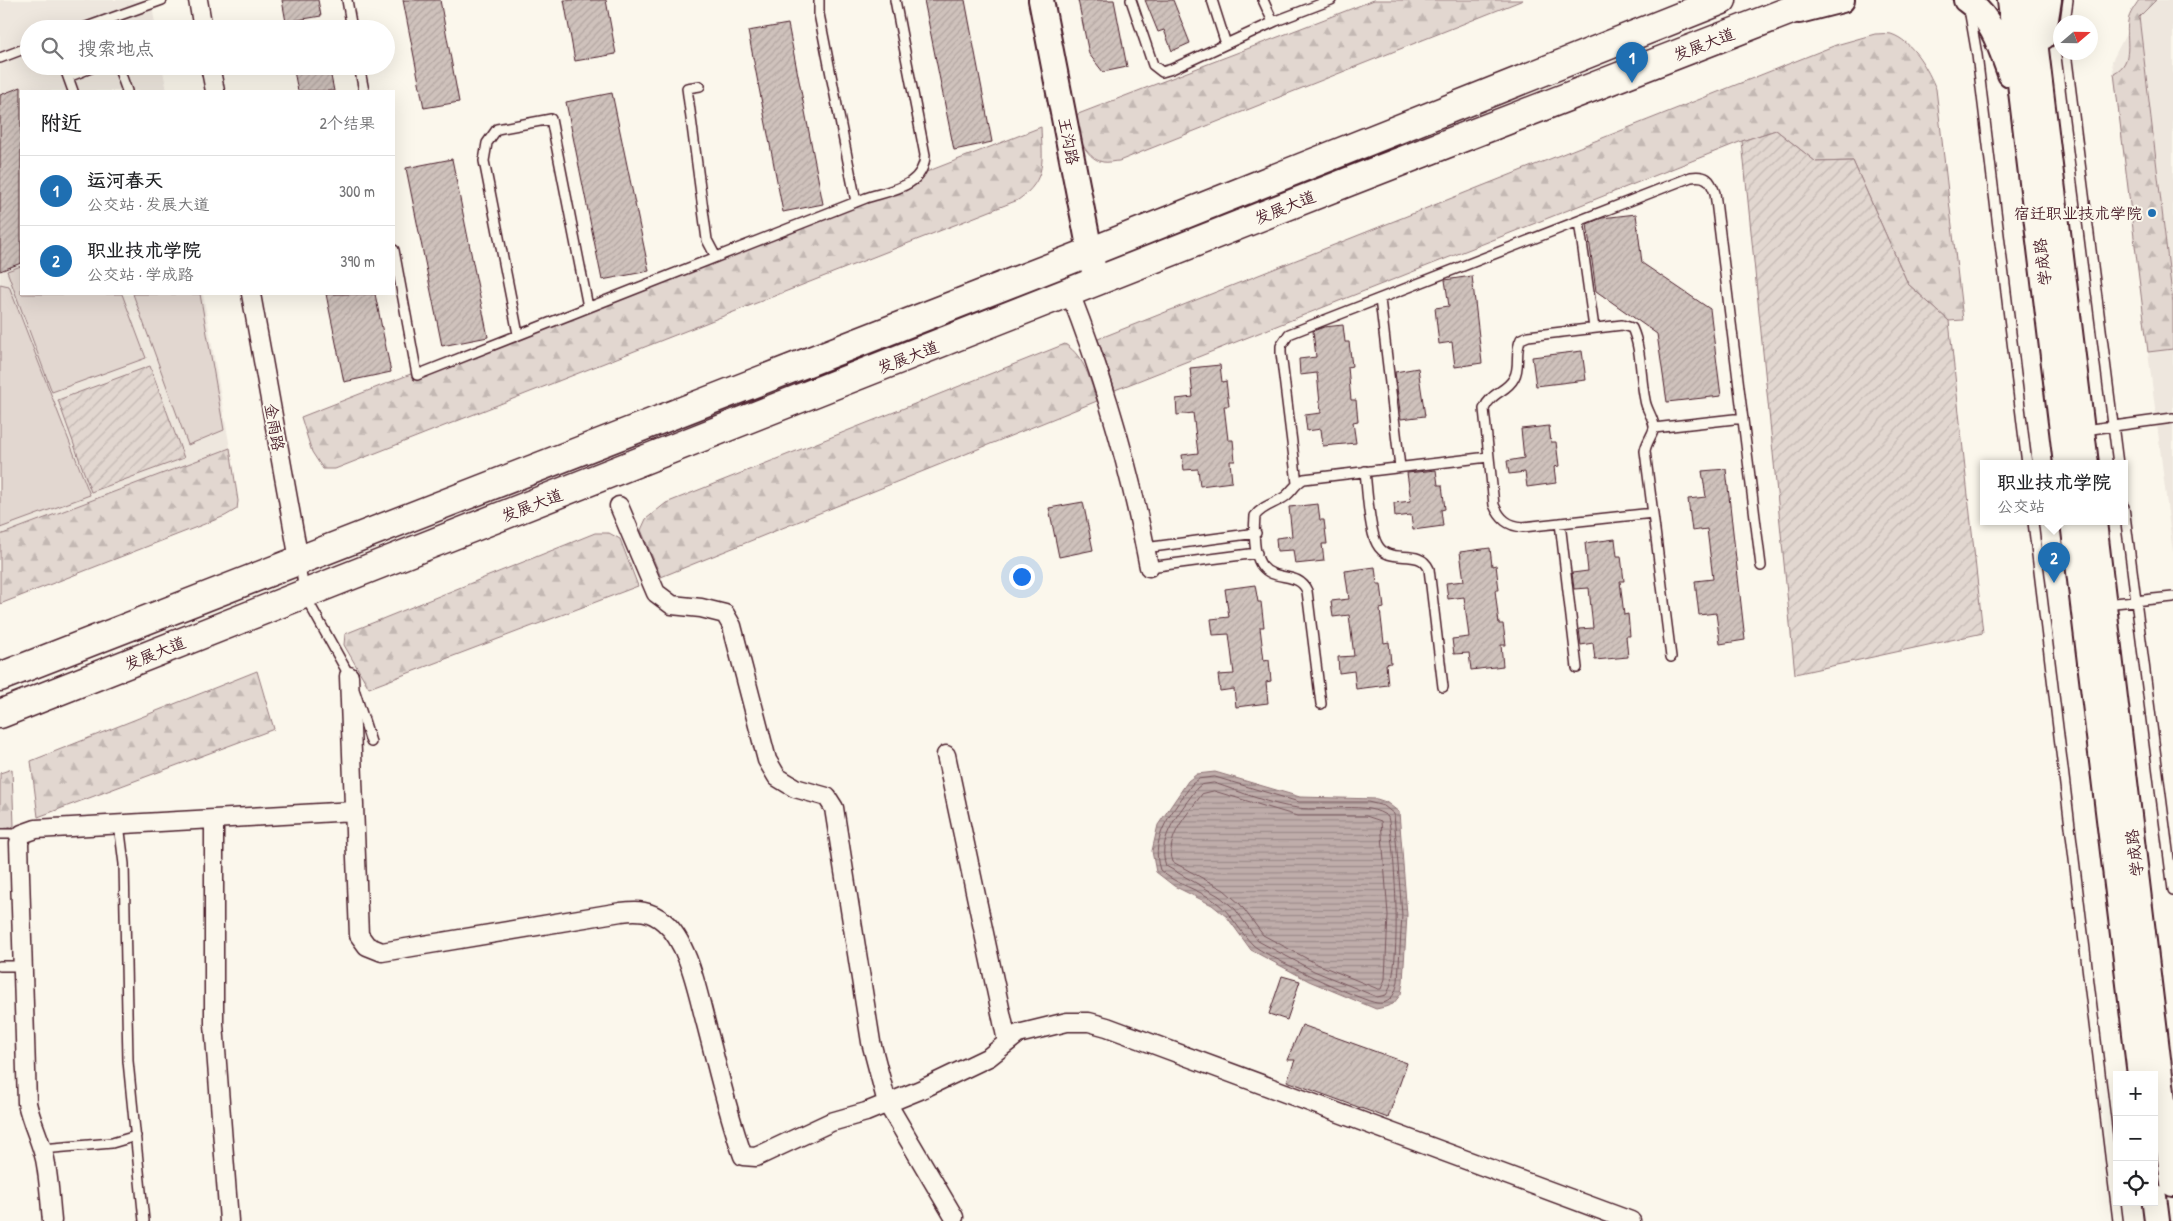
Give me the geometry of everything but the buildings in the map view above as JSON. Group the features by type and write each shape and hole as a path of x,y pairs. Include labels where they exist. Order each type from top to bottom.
{"main road":[{"name":"王沟路","path":"1041,0 1096,282"},
{"name":"发展大道","path":"0,677 1090,252 1722,0"},
{"name":"发展大道","path":"0,714 1070,293 1357,178 1817,0"},
{"path":"1769,20 1842,0"},
{"path":"1967,0 1976,7 1993,28 2034,116"},
{"name":"学成路","path":"2010,0 2034,116 2086,460"},
{"name":"学成路","path":"2030,0 2034,116 2066,460"},
{"path":"2034,116 2043,29 2049,0"},
{"name":"学成路","path":"2073,525 2140,1071"},
{"name":"学成路","path":"2094,525 2173,1184"},
{"path":"2155,1206 2157,1221"}],"street":[{"path":"198,0 201,20"},
{"path":"212,75 215,90"},
{"path":"1070,293 1095,355 1125,454 1149,567"},
{"name":"金雨路","path":"251,295 299,560"},
{"path":"619,506 656,593 672,605 701,608 725,614 732,626 767,760 777,777 795,788 827,797 834,808 872,1042 887,1103 954,1217"},
{"path":"349,676 358,936 367,946 382,952 640,910 665,922 676,935 693,975 743,1156 756,1157 830,1122 887,1103 989,1057 1018,1034 1036,1028 1067,1022 1089,1022 1107,1027 1631,1221"},
{"path":"946,755 1007,1041"},
{"path":"52,1221 42,1149 30,1120 27,1103 19,843 22,834 36,829 354,810"},
{"path":"214,819 214,1024 229,1221"}],"lane":[{"path":"115,20 162,0"},
{"path":"347,0 350,20"},
{"path":"819,0 818,14 856,202"},
{"path":"395,255 417,375 856,202 904,186 920,175 925,163 895,0"},
{"path":"1131,0 1153,65 1162,72 1273,22 1331,0"},
{"path":"1212,0 1226,44"},
{"path":"1263,0 1273,22"},
{"path":"1967,0 1978,65 2026,460"},
{"path":"2065,15 2068,0"},
{"path":"0,58 20,50"},
{"path":"2067,60 2118,460"},
{"path":"73,75 68,77 73,90"},
{"path":"121,75 127,90"},
{"path":"361,75 364,90"},
{"path":"700,86 686,88 708,240 716,257"},
{"path":"518,334 484,162 487,143 497,129 551,119 588,307"},
{"path":"1297,483 1281,346 1289,334 1691,177 1702,176 1710,180 1715,193 1761,566"},
{"path":"1579,221 1594,328"},
{"path":"1380,299 1400,467"},
{"path":"1653,513 1518,526 1505,522 1498,514 1494,505 1484,409 1491,397 1511,383 1515,377 1516,354 1521,340 1528,336 1622,325 1632,328 1637,338 1645,403 1654,428 1647,441 1645,451 1653,513 1671,657"},
{"path":"1654,428 1743,418"},
{"path":"2082,430 2173,418"},
{"path":"1321,704 1305,585 1291,577 1277,576 1262,566 1257,553 1255,516 1259,510 1286,496 1297,483 1312,477 1488,456"},
{"path":"1364,471 1377,544 1386,554 1394,557 1417,557 1422,559 1429,569 1442,687"},
{"path":"1560,523 1578,668"},
{"path":"2034,525 2118,1221"},
{"path":"2126,525 2173,890"},
{"path":"1145,548 1256,534"},
{"path":"1149,567 1257,553"},
{"path":"299,560 304,594 349,676 371,742"},
{"path":"2104,604 2173,596"},
{"path":"119,824 124,864 128,1061 144,1221"},
{"path":"0,834 22,834"},
{"path":"0,966 23,966"},
{"path":"42,1149 112,1143 136,1136"}],"shaded area":[{"path":"0,0 151,0 154,20 20,20 20,75 164,75 167,90 20,90 20,295 203,295 230,448 0,535"},
{"name":"宿迁职业技术学院","path":"2156,0 2173,0 2173,553 2112,61 2131,24"}],"green space":[{"path":"1374,0 1523,0 1119,161 1105,162 1097,160 1091,156 1082,144 1073,116"},
{"path":"2139,0 2156,0 2139,17 2173,303 2173,349 2148,352 2114,73 2125,63 2128,50 2128,21"},
{"path":"1875,34 1891,34 1913,49 1929,73 1936,89 1963,320 1949,321 1908,284 1853,161 1816,162 1776,130 1742,141 1115,390 1098,339 1836,45"},
{"path":"1041,127 1042,159 1039,176 1028,192 1018,200 335,469 323,469 312,452 301,417"},
{"path":"1776,130 1816,162 1853,161 1908,284 1949,321 1983,633 1795,674 1742,141"},
{"path":"20,266 20,295 122,295 146,358 52,392 7,271"},
{"path":"0,284 9,286 90,495 0,528"},
{"path":"133,295 200,295 224,430 188,445"},
{"path":"1065,344 1072,349 1082,362 1097,401 661,577 641,530 646,519 666,503"},
{"path":"150,366 184,458 91,492 58,400"},
{"path":"230,448 238,501 237,509 225,516 0,604 0,535"},
{"path":"595,533 609,533 620,539 638,586 369,688 344,645 345,634"},
{"path":"257,671 274,729 38,817 31,761"},
{"path":"12,769 14,826 0,831 0,773"}],"water":[{"path":"1215,772 1300,797 1377,799 1386,802 1399,812 1407,915 1403,982 1401,994 1393,1004 1376,1009 1309,981 1251,950 1227,917 1212,905 1174,886 1156,872 1152,851 1158,825 1188,781 1197,774"}],"place":[{"name":"运河春天","path":"1632,83"},
{"name":"宿迁职业技术学院","path":"2152,213"},
{"name":"职业技术学院","path":"2054,583"}]}
